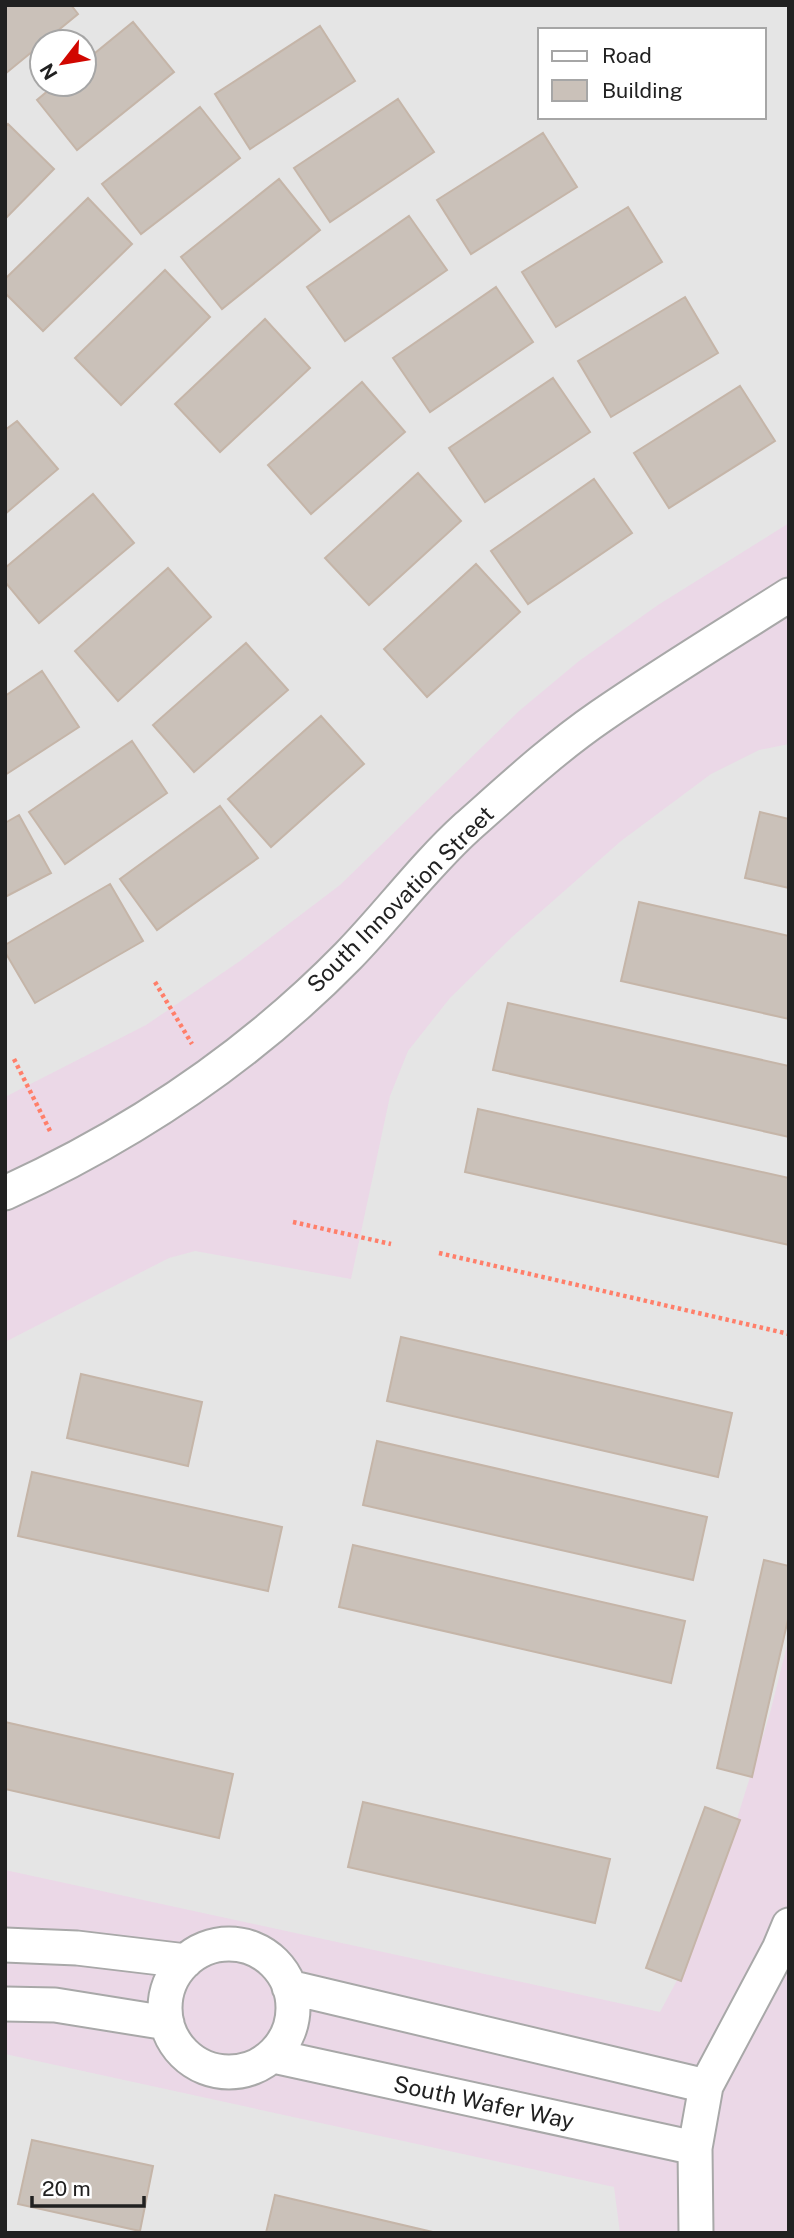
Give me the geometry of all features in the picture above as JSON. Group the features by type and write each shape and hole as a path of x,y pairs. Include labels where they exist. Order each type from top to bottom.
{"street":[{"name":"South Innovation Street","path":"5,1193 152,1116 216,1069 281,1017 346,957 464,830 533,769 600,717 789,595"},
{"path":"696,2233 695,2148 706,2086 779,1949 789,1925"},
{"path":"224,1944 244,1946 264,1955 279,1969 289,1987 293,2006 291,2024 284,2041 273,2056 255,2067 234,2072 214,2070 198,2064 173,2040 167,2023 168,1990 175,1974 186,1961 204,1950 224,1944"},
{"path":"5,1945 77,1948 186,1961"},
{"path":"289,1987 706,2086"},
{"path":"5,2004 55,2005 167,2023"},
{"name":"South Wafer Way","path":"273,2056 695,2148"}],"path":[{"path":"155,982 194,1048"},
{"path":"14,1059 50,1132"},
{"path":"293,1222 391,1244"},
{"path":"439,1253 789,1334"}],"shaded area":[{"path":"5,5 789,5 789,2233 5,2233"},
{"path":"5,5 789,5 789,523 658,605 579,661 519,711 340,885 240,961 146,1025 5,1097"},
{"path":"789,744 789,1637 770,1713 721,1870 688,1960 660,2012 5,1870 5,1342 169,1258 195,1251 351,1279 390,1096 408,1051 450,998 512,937 621,841 711,774 759,750"},
{"path":"5,2054 614,2187 620,2233 5,2233"}],"building":[{"path":"5,5 71,5 78,14 61,28 28,28 28,55 5,74"},
{"path":"5,5 71,5 78,14 61,28 28,28 28,55 5,74"},
{"path":"133,22 174,72 77,150 37,100 98,98 98,51"},
{"path":"133,22 174,72 77,150 37,100 98,98 98,51"},
{"path":"320,26 355,81 250,149 215,94"},
{"path":"320,26 355,81 250,149 215,94"},
{"path":"398,99 434,152 330,222 294,168"},
{"path":"398,99 434,152 330,222 294,168"},
{"path":"200,107 240,158 141,234 102,184"},
{"path":"200,107 240,158 141,234 102,184"},
{"path":"8,124 54,169 5,219 5,127"},
{"path":"8,124 54,169 5,219 5,127"},
{"path":"543,133 577,187 471,254 437,200"},
{"path":"543,133 577,187 471,254 437,200"},
{"path":"279,179 320,230 222,309 181,257"},
{"path":"279,179 320,230 222,309 181,257"},
{"path":"88,198 132,244 43,331 5,293 5,279"},
{"path":"88,198 132,244 43,331 5,293 5,279"},
{"path":"628,207 662,262 556,327 522,272"},
{"path":"628,207 662,262 556,327 522,272"},
{"path":"409,216 447,270 345,341 307,287"},
{"path":"409,216 447,270 345,341 307,287"},
{"path":"165,270 210,317 121,405 75,358"},
{"path":"165,270 210,317 121,405 75,358"},
{"path":"496,287 533,342 430,412 393,358"},
{"path":"496,287 533,342 430,412 393,358"},
{"path":"685,297 718,353 611,417 578,361"},
{"path":"685,297 718,353 611,417 578,361"},
{"path":"265,319 310,368 220,452 175,404"},
{"path":"265,319 310,368 220,452 175,404"},
{"path":"553,378 590,432 485,502 449,448"},
{"path":"553,378 590,432 485,502 449,448"},
{"path":"362,382 405,432 311,514 268,465"},
{"path":"362,382 405,432 311,514 268,465"},
{"path":"740,386 775,441 669,508 634,453"},
{"path":"740,386 775,441 669,508 634,453"},
{"path":"17,421 58,469 5,514 5,430"},
{"path":"17,421 58,469 5,514 5,430"},
{"path":"418,473 461,521 369,605 325,558"},
{"path":"418,473 461,521 369,605 325,558"},
{"path":"594,479 632,533 528,604 491,551"},
{"path":"594,479 632,533 528,604 491,551"},
{"path":"93,494 134,543 39,623 5,582 5,568"},
{"path":"93,494 134,543 39,623 5,582 5,568"},
{"path":"476,564 520,612 427,697 384,649"},
{"path":"476,564 520,612 427,697 384,649"},
{"path":"168,568 211,617 118,701 75,651"},
{"path":"168,568 211,617 118,701 75,651"},
{"path":"246,643 288,690 194,772 153,725"},
{"path":"246,643 288,690 194,772 153,725"},
{"path":"42,671 79,727 5,775 5,696"},
{"path":"42,671 79,727 5,775 5,696"},
{"path":"321,716 364,764 271,847 228,799"},
{"path":"321,716 364,764 271,847 228,799"},
{"path":"132,741 167,793 65,864 29,812"},
{"path":"132,741 167,793 65,864 29,812"},
{"path":"220,806 258,858 157,930 120,879"},
{"path":"220,806 258,858 157,930 120,879"},
{"path":"760,812 789,819 789,888 745,878"},
{"path":"760,812 789,819 789,888 745,878"},
{"path":"19,815 51,873 5,897 5,823"},
{"path":"19,815 51,873 5,897 5,823"},
{"path":"110,884 143,941 35,1003 5,952 5,945"},
{"path":"110,884 143,941 35,1003 5,952 5,945"},
{"path":"639,902 789,936 789,1019 621,981"},
{"path":"639,902 789,936 789,1019 621,981"},
{"path":"508,1003 789,1066 789,1137 493,1070"},
{"path":"508,1003 789,1066 789,1137 493,1070"},
{"path":"478,1109 789,1178 789,1245 465,1172"},
{"path":"478,1109 789,1178 789,1245 465,1172"},
{"path":"401,1337 732,1413 718,1477 387,1401"},
{"path":"401,1337 732,1413 718,1477 387,1401"},
{"path":"81,1374 202,1402 188,1466 67,1438"},
{"path":"81,1374 202,1402 188,1466 67,1438"},
{"path":"377,1441 707,1517 693,1580 363,1505"},
{"path":"377,1441 707,1517 693,1580 363,1505"},
{"path":"32,1472 282,1527 268,1591 18,1536"},
{"path":"32,1472 282,1527 268,1591 18,1536"},
{"path":"353,1545 685,1621 671,1683 339,1607"},
{"path":"353,1545 685,1621 671,1683 339,1607"},
{"path":"764,1560 789,1566 789,1615 752,1777 717,1768"},
{"path":"764,1560 789,1566 789,1615 752,1777 717,1768"},
{"path":"5,1722 233,1774 219,1838 5,1789"},
{"path":"5,1722 233,1774 219,1838 5,1789"},
{"path":"363,1802 610,1859 595,1923 348,1867"},
{"path":"363,1802 610,1859 595,1923 348,1867"},
{"path":"705,1807 740,1820 681,1981 646,1968"},
{"path":"705,1807 740,1820 681,1981 646,1968"},
{"path":"32,2140 153,2166 140,2231 18,2204"},
{"path":"32,2140 153,2166 140,2231 18,2204"},
{"path":"275,2195 437,2233 266,2233"},
{"path":"275,2195 437,2233 266,2233"}]}
